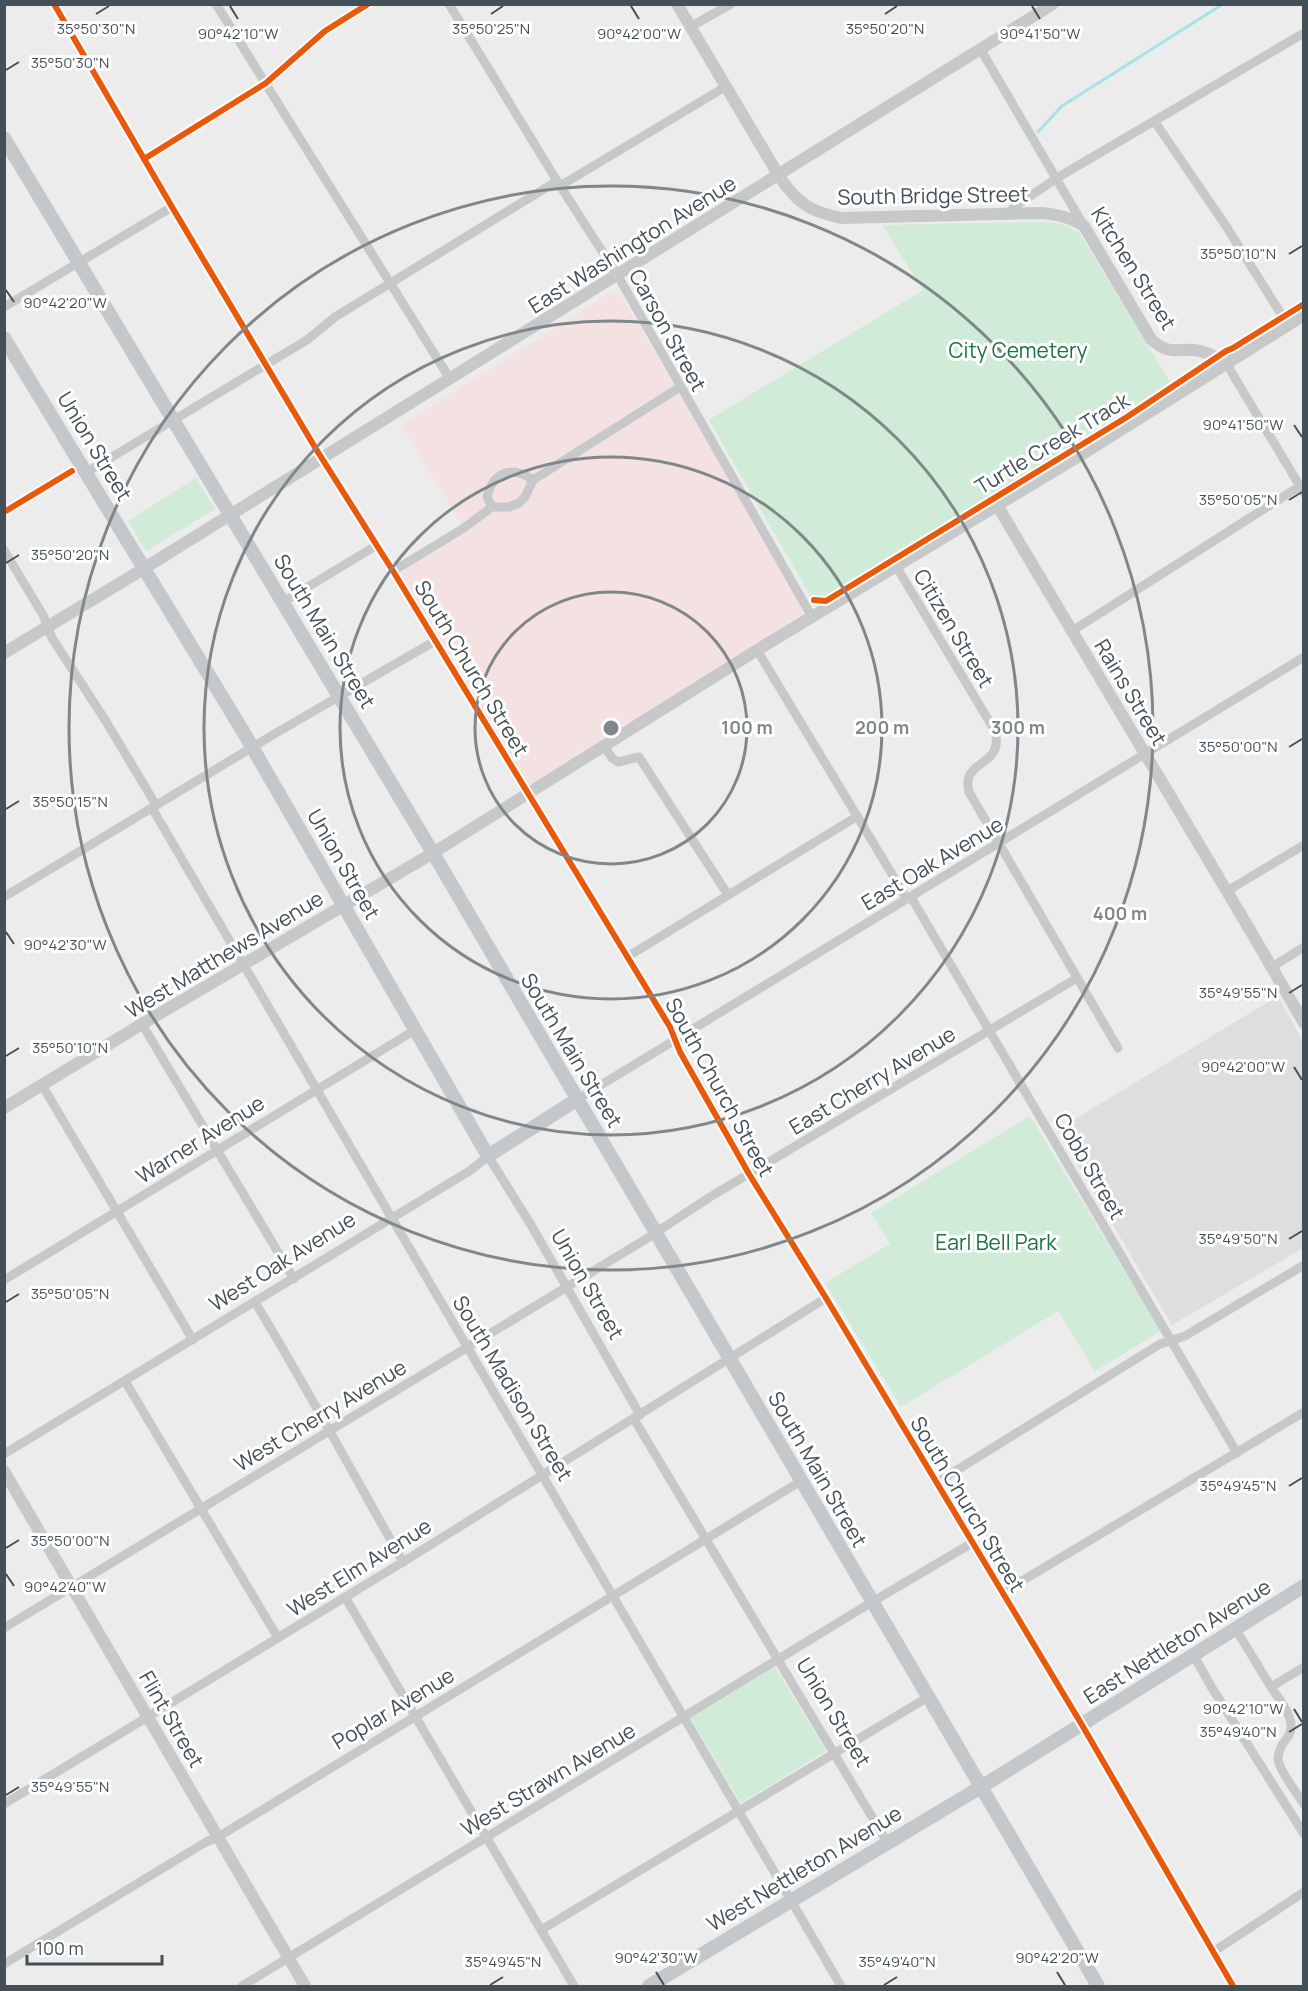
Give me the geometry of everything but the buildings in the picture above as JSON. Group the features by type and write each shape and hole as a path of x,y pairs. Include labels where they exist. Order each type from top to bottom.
{"main road":[{"name":"South Main Street","path":"4,138 433,853 1098,1986"},
{"name":"Union Street","path":"4,338 252,747 489,1156"},
{"name":"West Oak Avenue","path":"489,1156 578,1100"},
{"name":"East Nettleton Avenue","path":"981,1787 1304,1586"},
{"name":"West Nettleton Avenue","path":"649,1986 981,1787"}],"street":[{"name":"South Church Street","path":"54,4 266,365 670,1027 704,1097 749,1174 1082,1725 1233,1986"},
{"path":"216,4 450,379"},
{"path":"144,159 266,83 325,30 368,4"},
{"name":"Carson Street","path":"449,4 558,184 618,276 812,617"},
{"name":"South Bridge Street","path":"676,4 778,176 800,202 822,214 842,218 1062,215 1084,226"},
{"path":"690,27 731,4"},
{"name":"East Washington Avenue","path":"4,653 618,276 1053,4"},
{"path":"1008,214 1014,207 1058,178 1304,33"},
{"name":"Kitchen Street","path":"981,50 1145,329 1160,348 1198,350 1212,354 1226,363"},
{"path":"87,472 307,340 335,317 725,87"},
{"path":"1155,122 1226,226 1288,325"},
{"path":"4,308 172,207"},
{"name":"West Matthews Avenue","path":"4,1108 244,963 433,853 757,650 1084,453 1304,315"},
{"path":"1072,631 1302,489 1226,363"},
{"path":"393,571 464,528 492,507 509,507 519,503 525,497 533,480 680,387"},
{"path":"492,507 487,497 490,486 499,476 517,473 533,480"},
{"name":"Rains Street","path":"997,505 1304,1023"},
{"path":"283,602 376,544"},
{"name":"South Madison Street","path":"4,550 244,963 247,973 614,1595 841,1986"},
{"name":"Citizen Street","path":"896,566 994,731 997,747 992,755 970,773 967,782 969,792 1118,1048"},
{"path":"4,897 252,747 435,641"},
{"name":"Cobb Street","path":"757,650 856,817 990,1030 1237,1453"},
{"name":"East Oak Avenue","path":"578,1100 1304,657"},
{"path":"604,746 612,758 618,762 639,756 728,896"},
{"path":"627,957 856,817"},
{"path":"1227,891 1304,845"},
{"path":"1272,967 1304,947"},
{"name":"East Cherry Avenue","path":"655,1232 1077,978"},
{"path":"142,1024 294,1279"},
{"name":"Warner Avenue","path":"4,1280 415,1030"},
{"path":"42,1085 193,1340"},
{"name":"West Oak Avenue","path":"4,1454 294,1279 471,1170 489,1156"},
{"name":"Union Street","path":"489,1156 706,1539 887,1842"},
{"name":"West Cherry Avenue","path":"4,1628 655,1232"},
{"path":"936,1483 1160,1344 1185,1336 1304,1266"},
{"name":"West Elm Avenue","path":"4,1804 403,1562 826,1298"},
{"path":"255,1302 330,1430 403,1562"},
{"path":"125,1381 278,1638"},
{"path":"1002,1593 1304,1412"},
{"name":"Flint Street","path":"4,1471 305,1986"},
{"name":"Poplar Avenue","path":"4,1964 206,1842 218,1837 801,1481"},
{"name":"West Strawn Avenue","path":"242,1986 972,1543"},
{"path":"345,1597 574,1986"},
{"path":"1235,1628 1289,1716 1292,1725 1290,1734 1281,1746 1279,1763 1304,1804"},
{"path":"1193,1654 1304,1834"},
{"path":"1271,1687 1304,1667"},
{"path":"541,1930 928,1697"},
{"path":"1213,1952 1304,1892"}],"shaded area":[{"path":"610,293 621,295 810,616 528,793 393,571 464,528 401,425"},
{"path":"1278,996 1303,1042 1303,1248 1172,1325 1057,1130"}],"green space":[{"name":"City Cemetery","path":"1025,222 1061,224 1080,234 1172,385 823,600 811,597 709,420 923,290 882,225"},
{"path":"196,478 215,509 146,551 128,521"},
{"name":"Earl Bell Park","path":"1030,1116 1161,1331 1095,1371 1058,1311 901,1407 825,1283 890,1244 871,1213"},
{"path":"775,1667 826,1751 741,1803 690,1718"}],"waterway":[{"path":"1038,132 1062,106 1223,4"}],"cycle path":[{"path":"54,4 316,449 393,571 670,1027 680,1052 749,1174 1082,1725 1233,1986"},
{"path":"144,159 266,83 325,31 368,4"},
{"name":"Turtle Creek Track","path":"814,600 826,601 1127,417 1226,351 1304,304"},
{"path":"4,512 72,471"}]}
